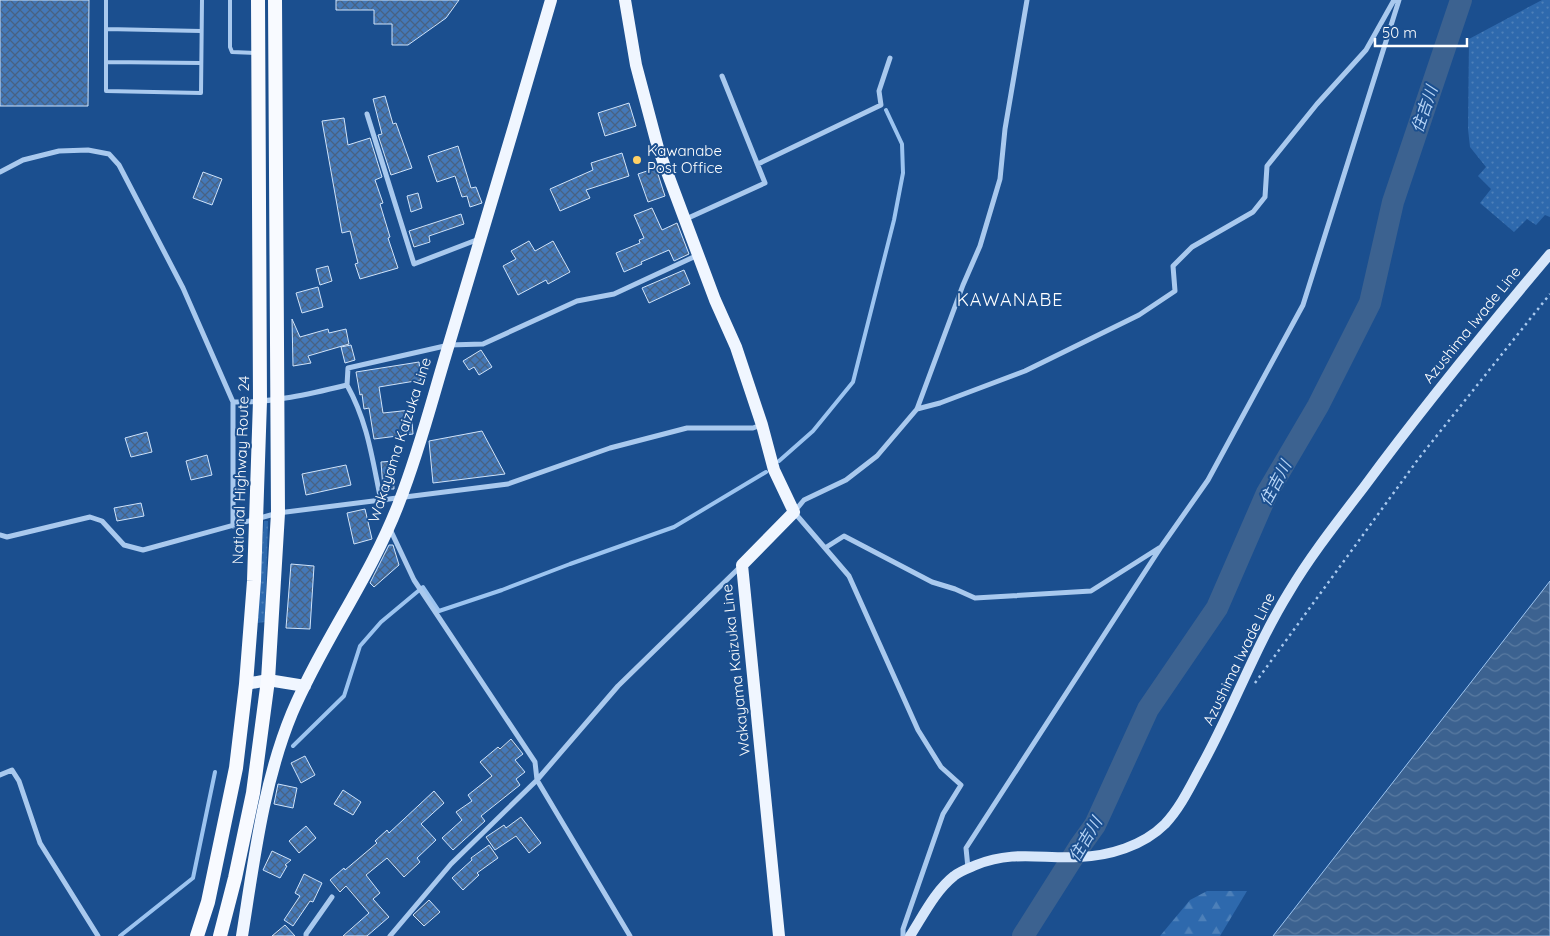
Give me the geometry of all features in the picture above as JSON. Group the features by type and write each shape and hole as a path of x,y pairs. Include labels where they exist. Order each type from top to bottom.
{"highway":[{"name":"National Highway Route 24","path":"197,936 208,902 236,768 246,684 254,581 260,401 258,0"},
{"path":"220,936 235,878 253,793 268,680 278,513 275,0"}],"main road":[{"name":"Wakayama Kaizuka Line","path":"242,936 272,772 291,715 390,527 401,498 430,409 551,0"},
{"path":"625,0 636,65 658,148 715,300 736,347 762,425 774,470 794,512"},
{"name":"Azushima Iwade Line","path":"910,936 934,897 954,876 968,868 989,860 1022,855 1079,857 1110,854 1142,841 1164,825 1182,802 1216,741 1262,639 1289,591 1411,424 1550,254"},
{"name":"Wakayama Kaizuka Line","path":"779,936 742,565 794,512"},
{"path":"246,684 268,680 305,686"}],"street":[{"path":"903,936 903,929 943,814 961,786 941,767 918,730 849,576 794,512 804,500 846,480 877,456 917,409 963,285 980,246 1000,179 1005,130 1027,0"},
{"path":"917,409 940,403 1025,371 1062,351 1139,315 1175,290 1174,266 1192,246 1253,212 1265,197 1267,166 1317,104 1366,50 1394,0"},
{"path":"968,868 966,848 1161,547 1208,480 1303,305 1400,0"},
{"path":"758,164 881,105 879,92 890,58"},
{"path":"685,220 765,183 722,76"},
{"path":"367,114 414,264 480,238"},
{"path":"0,172 23,160 59,151 88,150 109,154 119,165 174,270 233,402 233,526"},
{"path":"381,501 366,429 358,405 347,385 348,368 449,345 483,344 577,301 614,294 699,254"},
{"path":"233,402 296,397 347,385"},
{"path":"0,536 6,537 90,517 102,520 124,545 143,550 278,513 508,484 610,448 688,428 753,428 762,425"},
{"path":"390,527 414,580 535,762 538,780 630,936"},
{"path":"825,548 844,536 932,582 975,598 1091,591 1161,547"},
{"path":"390,936 451,864 538,780 618,686 742,565"},
{"path":"0,775 12,770 19,781 40,843 98,936"},
{"path":"306,936 332,897"}],"lane":[{"path":"106,0 106,91 201,93 202,0 195,0"},
{"path":"230,0 230,47 232,52 258,54"},
{"path":"106,29 201,31"},
{"path":"106,62 201,63"}],"path":[{"path":"1252,687 1418,458 1550,294"}],"green space":[{"path":"1542,0 1550,0 1550,217 1545,215 1536,225 1527,219 1514,232 1480,203 1491,189 1478,176 1486,167 1470,147 1468,129 1469,39"},
{"path":"264,521 268,521 265,622 257,623"},
{"path":"1207,891 1247,891 1220,936 1160,936 1190,900"}],"water":[{"path":"1550,581 1550,936 1273,936"}],"building":[{"path":"0,0 89,0 88,106 0,106"},
{"path":"336,0 459,0 446,18 408,45 392,45 392,24 374,24 374,10 336,10"},
{"path":"385,96 393,124 396,123 412,168 391,175 378,135 382,134 373,99"},
{"path":"629,103 636,126 605,136 598,113"},
{"path":"344,118 348,145 370,138 382,177 375,180 383,203 380,204 390,237 388,238 398,268 360,279 355,264 358,263 350,231 342,233 322,121"},
{"path":"458,146 471,188 476,187 482,203 470,207 467,196 462,197 455,176 437,182 428,156"},
{"path":"622,153 629,176 586,190 590,198 560,211 550,189 593,170 591,163"},
{"path":"656,168 665,196 648,202 638,174"},
{"path":"203,172 222,179 212,205 193,198"},
{"path":"418,193 422,208 411,212 407,196"},
{"path":"652,208 662,230 677,223 689,254 674,261 669,250 641,262 642,264 624,272 616,253 640,243 639,240 644,238 634,215"},
{"path":"461,214 464,224 429,236 430,242 414,247 409,231"},
{"path":"529,241 535,251 553,241 570,272 548,284 546,280 518,295 503,266 516,259 511,251"},
{"path":"328,266 332,281 320,285 316,269"},
{"path":"684,270 690,284 649,303 642,288"},
{"path":"318,287 323,307 302,313 296,293"},
{"path":"292,319 300,337 328,329 329,333 346,329 349,344 308,356 311,363 293,366"},
{"path":"351,345 355,360 345,363 341,347"},
{"path":"481,350 492,367 479,375 474,367 469,370 463,361"},
{"path":"419,362 421,380 379,387 383,413 411,410 413,434 374,439 369,408 364,409 356,372"},
{"path":"482,431 505,474 433,483 429,441"},
{"path":"147,432 152,452 131,457 125,438"},
{"path":"207,455 212,475 191,480 186,461"},
{"path":"393,461 394,489 383,489 381,462"},
{"path":"346,465 351,485 306,495 302,474"},
{"path":"141,503 144,516 117,521 114,508"},
{"path":"365,509 372,539 354,544 347,513"},
{"path":"389,545 393,545 399,565 374,587 370,583"},
{"path":"291,564 314,566 310,629 286,628"},
{"path":"511,739 523,754 515,760 525,772 516,779 520,785 481,816 485,821 453,850 442,838 462,820 456,812 472,801 468,795 492,776 480,762"},
{"path":"305,756 315,775 301,783 291,763"},
{"path":"278,784 297,788 293,808 274,804"},
{"path":"343,790 361,802 353,815 334,804"},
{"path":"434,791 444,803 421,824 436,840 417,858 420,862 404,877 387,858 366,875 380,893 373,899 389,917 367,936 343,936 369,913 346,886 340,892 330,880 377,843 375,841 387,830 389,833"},
{"path":"521,817 541,843 529,853 516,836 495,850 486,837 504,825 506,828"},
{"path":"306,826 316,838 299,853 289,841"},
{"path":"489,845 498,858 477,873 479,875 463,890 452,878 472,860 471,858"},
{"path":"272,851 291,860 285,865 287,866 280,878 263,870"},
{"path":"304,874 322,883 313,902 310,901 293,926 284,920 300,896 295,893"},
{"path":"429,900 440,912 424,926 413,915"},
{"path":"285,925 295,936 272,936"}],"waterway":[{"name":"住吉川","path":"1023,936 1095,825 1148,709 1217,608 1267,493 1318,406 1370,303 1393,202 1461,0"},
{"path":"779,461 813,431 853,382 894,220 903,173 902,144 886,110"},
{"path":"293,746 344,696 360,646 381,622 423,587 439,611 502,590 674,527 766,472"},
{"path":"120,936 193,878 215,772"}],"place":[{"name":"Kawanabe Post Office","path":"637,160"}],"district":[{"name":"KAWANABE","path":"1010,300"}]}
